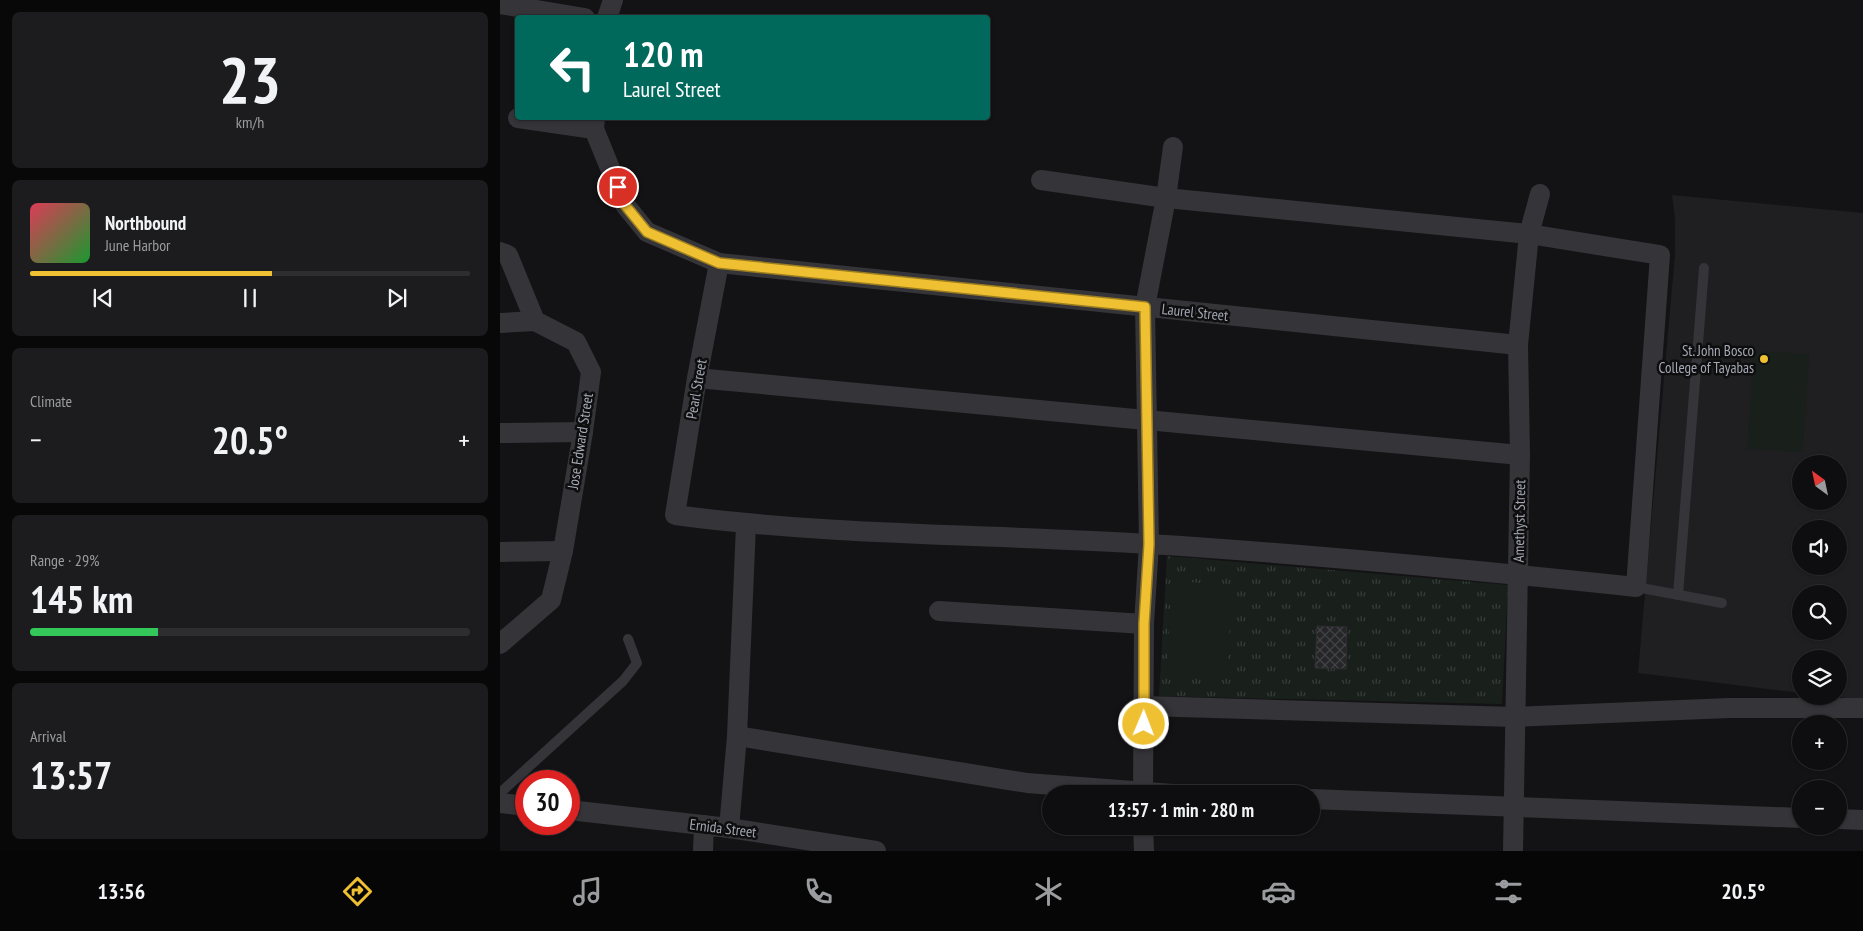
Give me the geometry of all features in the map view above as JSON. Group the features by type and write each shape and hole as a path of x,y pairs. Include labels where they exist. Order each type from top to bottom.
{"street":[{"path":"608,15 613,0"},
{"path":"500,4 567,15"},
{"path":"500,115 515,117"},
{"path":"556,120 595,123"},
{"name":"Laurel Street","path":"595,123 625,205 647,232 719,263 1518,345"},
{"path":"1143,785 1144,624 1149,544 1145,307 1166,198 1173,147"},
{"path":"729,828 736,736 746,525 1149,544 1518,575 1636,587 1660,255 1529,234 1166,198 1041,180"},
{"name":"Amethyst Street","path":"1513,851 1520,455 1518,345 1529,234 1540,194"},
{"path":"500,252 508,255 535,321 500,323"},
{"name":"Pearl Street","path":"719,263 697,378 675,515 746,525"},
{"name":"Jose Edward Street","path":"500,644 551,600 563,551 591,372 576,342 535,321"},
{"path":"697,378 1148,422 1520,455"},
{"path":"500,433 583,432"},
{"path":"500,552 563,551"},
{"path":"939,611 1144,624"},
{"path":"1145,706 1514,717 1730,708 1863,708"},
{"path":"736,736 1027,783 1050,785"},
{"path":"1320,800 1792,818"},
{"path":"500,803 515,805"},
{"name":"Ernida Street","path":"580,811 729,828 876,851"},
{"path":"1847,819 1863,820"},
{"path":"702,851 704,825"},
{"path":"1144,835 1144,851"}],"lane":[{"path":"1678,595 1704,268"},
{"path":"1636,587 1722,602"},
{"path":"500,793 622,682 637,663 628,639"}],"shaded area":[{"name":"St. John Bosco College of Tayabas","path":"1672,195 1863,213 1863,700 1847,698 1847,650 1792,650 1792,692 1638,673 1675,254 1675,218"}],"green space":[{"path":"1753,351 1809,354 1803,452 1747,449"},
{"path":"1167,556 1508,585 1502,704 1159,696"},
{"path":"1172,581 1232,585 1227,674 1167,671"}],"building":[{"path":"1317,626 1347,627 1346,669 1315,668"}],"place":[{"name":"St. John Bosco College of Tayabas","path":"1764,359"}],"route":[{"path":"618,187 625,205 647,232 719,263 1145,307 1149,544 1144,624 1144,724"}]}
